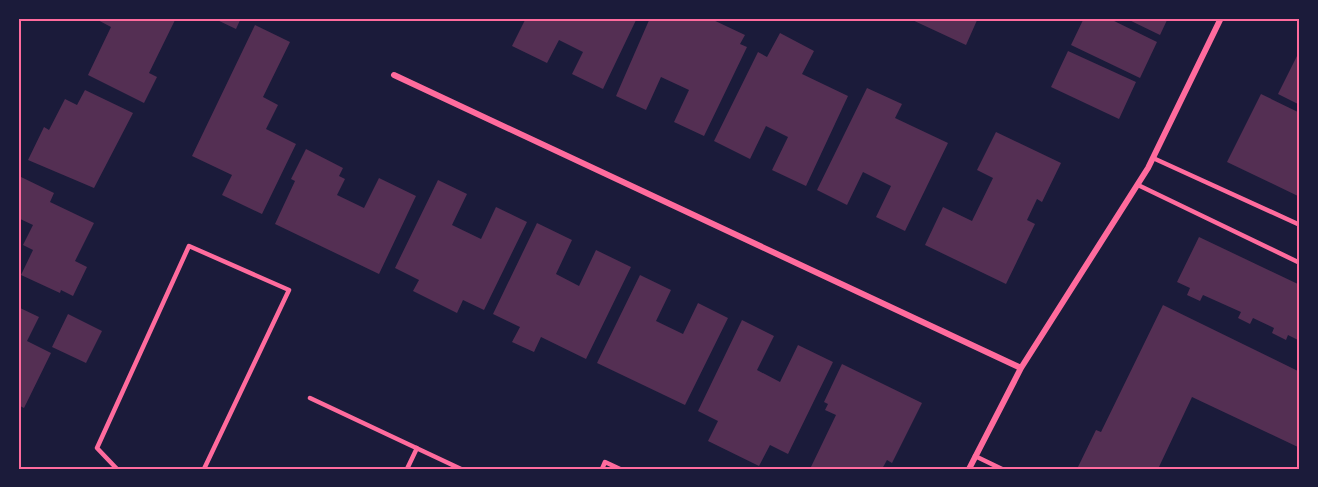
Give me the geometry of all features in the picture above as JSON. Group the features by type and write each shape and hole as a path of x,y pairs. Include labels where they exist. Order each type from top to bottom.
{"street":[{"path":"969,469 1021,368 1138,185 1221,18"},
{"path":"394,75 1021,368"}],"lane":[{"path":"1153,158 1300,225"},
{"path":"1138,185 1300,263"},
{"path":"117,469 97,448 189,246 289,290 204,469"},
{"path":"310,398 461,469"},
{"path":"407,469 417,448"},
{"path":"975,456 1002,469"},
{"path":"602,469 605,462 620,469"}],"building":[{"path":"94,18 176,18 149,73 157,77 144,103 88,75 111,27"},
{"path":"213,18 241,18 236,29"},
{"path":"526,18 637,18 603,89 572,74 583,52 559,40 547,63 512,46"},
{"path":"650,18 709,18 745,35 740,44 747,47 704,136 674,122 689,90 661,77 646,110 616,96"},
{"path":"908,18 978,18 966,45"},
{"path":"1084,18 1108,18 1157,42 1140,78 1071,45"},
{"path":"1125,18 1168,18 1160,35"},
{"path":"255,25 290,42 263,97 278,105 266,129 296,144 262,214 222,195 232,175 192,156"},
{"path":"780,33 814,51 802,74 848,96 806,186 772,170 788,137 766,126 750,159 714,141 758,52 767,57"},
{"path":"1300,50 1300,105 1278,94"},
{"path":"1068,51 1136,82 1119,119 1051,87"},
{"path":"867,88 902,104 895,118 948,143 905,231 876,217 891,186 863,172 847,205 817,190"},
{"path":"85,90 133,113 94,188 28,160 44,127 49,130 65,99 77,105"},
{"path":"1261,94 1300,113 1300,197 1227,162"},
{"path":"996,132 1061,163 1042,202 1037,199 1027,220 1035,224 1006,284 925,245 943,207 972,221 993,178 977,170"},
{"path":"306,149 343,168 339,176 345,179 337,195 364,208 379,178 416,196 379,274 275,224 295,181 291,179"},
{"path":"21,177 54,193 50,202 94,223 75,261 87,267 73,296 61,290 60,293 21,275 33,250 23,245 33,225 18,218 18,184"},
{"path":"438,180 467,194 452,225 481,239 496,207 527,222 484,310 463,300 457,313 413,291 419,280 395,268"},
{"path":"537,223 572,240 556,274 579,286 596,250 631,267 586,359 541,337 534,352 512,342 520,327 493,314"},
{"path":"1199,237 1300,285 1300,341 1288,335 1286,340 1272,333 1274,328 1253,318 1250,324 1238,318 1241,312 1203,295 1200,301 1187,295 1190,288 1177,282"},
{"path":"640,275 671,290 656,321 683,334 698,303 728,318 685,405 597,363"},
{"path":"1163,305 1300,372 1300,448 1192,397 1158,469 1077,469 1096,430 1101,432"},
{"path":"18,307 39,317 27,341 51,353 24,408 18,405"},
{"path":"68,314 102,331 86,363 52,347"},
{"path":"742,320 774,336 757,370 780,382 798,345 833,362 788,454 770,445 759,466 708,441 718,421 698,411"},
{"path":"842,364 922,403 892,463 887,460 882,469 810,469 836,415 825,410 828,404 824,402"}]}
